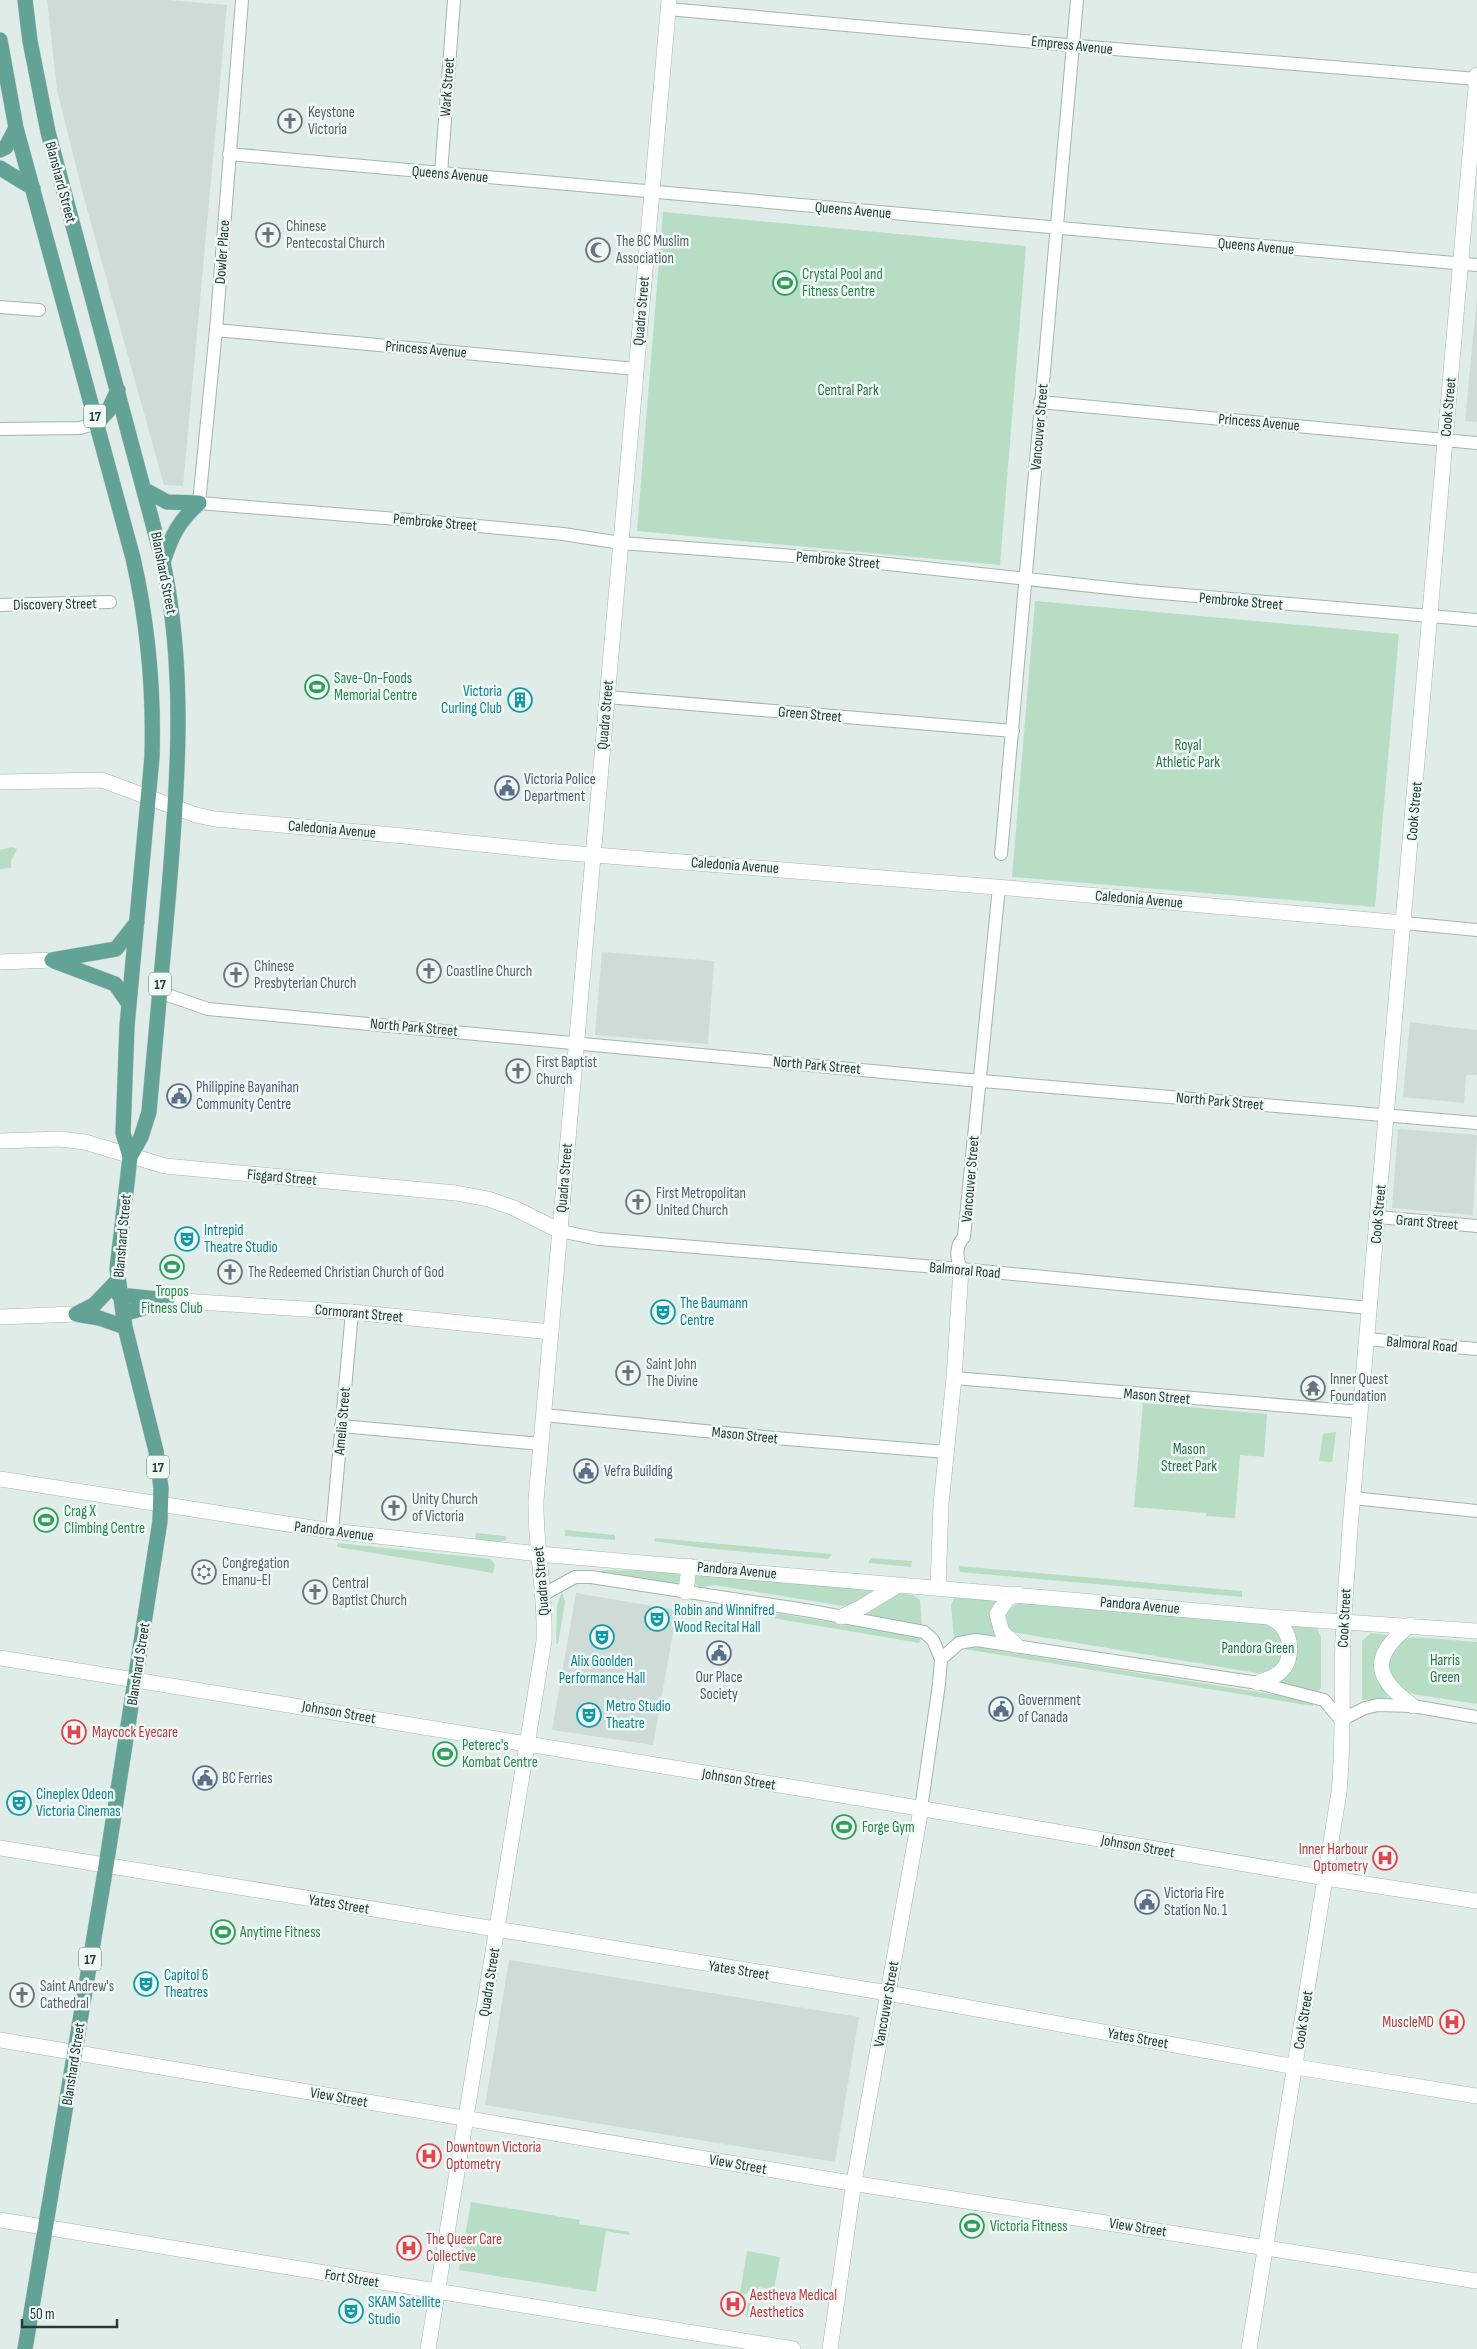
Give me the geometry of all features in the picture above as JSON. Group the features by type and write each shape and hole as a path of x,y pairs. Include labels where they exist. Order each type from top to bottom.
{"main road":[{"name":"Blanshard Street","path":"26,0 30,41 48,132 163,562 174,623 179,671 180,711 176,808 149,1112 141,1137 130,1157"},
{"name":"Quadra Street","path":"428,2349 544,1640 544,1594 536,1506 668,5"},
{"name":"Blanshard Street","path":"0,40 16,128 133,558 146,623 151,666 153,720 149,797 129,1004 123,1133 130,1157 118,1288 124,1321 156,1451 161,1488 160,1529 25,2349"},
{"name":"Cook Street","path":"1249,2349 1339,1792 1343,1752 1341,1720 1344,1622 1353,1498 1477,77"},
{"path":"0,150 6,147 16,128"},
{"path":"0,168 33,188"},
{"path":"97,422 108,411 118,390"},
{"path":"145,490 167,502 199,503"},
{"path":"163,562 175,529 183,517 199,503"},
{"name":"Caledonia Avenue","path":"0,782 102,780 176,808 215,819 592,855 999,887 1404,923"},
{"path":"0,962 52,960 116,949 137,922"},
{"path":"52,960 116,984 129,1004"},
{"name":"Fisgard Street","path":"0,1141 60,1139 85,1142 165,1166 456,1192 488,1199 514,1208 560,1231"},
{"name":"Vancouver Street","path":"938,1588 941,1504 954,1378 961,1269"},
{"path":"76,1314 94,1305 118,1288 168,1300"},
{"path":"0,1317 76,1314 124,1321 168,1300"},
{"name":"Cormorant Street","path":"168,1300 352,1312 551,1332"},
{"name":"Pandora Avenue","path":"0,1479 332,1531 540,1554 1269,1617 1477,1631"},
{"path":"686,1592 688,1566"},
{"path":"840,1617 862,1607 898,1585"},
{"path":"1016,1645 1002,1632 997,1614 1008,1598 1018,1594"},
{"path":"1258,1683 1277,1675 1285,1667 1288,1656 1290,1644 1287,1634 1280,1624 1269,1617"},
{"path":"1410,1625 1385,1648 1382,1659 1382,1672 1386,1682 1397,1695 1414,1706"},
{"name":"Johnson Street","path":"0,1658 1326,1878 1477,1901"},
{"name":"Vancouver Street","path":"830,2349 854,2182 921,1810"},
{"name":"Yates Street","path":"0,1848 888,1993 1296,2067 1477,2096"},
{"name":"View Street","path":"0,2040 854,2182 1477,2281"},
{"name":"Fort Street","path":"0,2220 794,2349"}],"street":[{"name":"Dowler Place","path":"199,503 216,330 242,0"},
{"name":"Wark Street","path":"441,173 454,0"},
{"name":"Vancouver Street","path":"1001,854 1055,227 1078,0"},
{"name":"Empress Avenue","path":"668,5 1073,45 1477,77"},
{"name":"Queens Avenue","path":"229,154 1477,266"},
{"path":"0,307 39,310"},
{"name":"Princess Avenue","path":"216,330 636,368"},
{"name":"Princess Avenue","path":"1040,402 1477,443"},
{"path":"0,429 80,428 97,422"},
{"name":"Pembroke Street","path":"199,503 563,534 621,543 870,562 1026,580 1477,620"},
{"name":"Discovery Street","path":"0,605 110,602"},
{"name":"Green Street","path":"606,697 1013,731"},
{"name":"Vancouver Street","path":"961,1269 957,1260 959,1243 964,1237 999,887"},
{"name":"Caledonia Avenue","path":"1404,923 1477,930"},
{"name":"North Park Street","path":"159,992 208,1008 979,1080 1477,1123"},
{"name":"Grant Street","path":"1378,1217 1477,1226"},
{"name":"Balmoral Road","path":"560,1231 600,1239 961,1269 1370,1308"},
{"name":"Amelia Street","path":"332,1531 352,1312"},
{"name":"Balmoral Road","path":"1367,1339 1477,1349"},
{"name":"Mason Street","path":"954,1378 1361,1412"},
{"name":"Mason Street","path":"544,1416 946,1452"},
{"path":"341,1426 541,1444"},
{"path":"1353,1498 1477,1511"},
{"name":"Pandora Avenue","path":"544,1594 575,1577 591,1577 840,1617 924,1632 932,1640 941,1659"},
{"path":"941,1659 959,1643 968,1640 1016,1645 1258,1683 1324,1700 1341,1720 1365,1708 1378,1705 1414,1706 1477,1717"},
{"name":"Vancouver Street","path":"921,1810 941,1659"}],"shaded area":[{"path":"47,0 168,0 227,5 183,486 164,485 84,198 57,90"},
{"path":"1477,296 1477,422 1465,421"},
{"path":"602,952 714,961 708,1044 595,1035"},
{"path":"1410,1022 1477,1030 1477,1075 1466,1075 1464,1103 1403,1097"},
{"path":"1398,1129 1477,1135 1473,1215 1392,1208"},
{"path":"576,1593 677,1610 653,1745 552,1730"},
{"path":"509,1960 859,2017 835,2162 485,2105"}],"green space":[{"name":"Central Park","path":"663,212 1026,246 1000,565 637,531"},
{"name":"Royal Athletic Park","path":"1035,601 1399,634 1375,907 1012,877"},
{"path":"12,847 17,849 11,861 11,868 0,869 0,850"},
{"name":"Mason Street Park","path":"1143,1403 1267,1414 1264,1457 1240,1455 1235,1518 1206,1516 1206,1513 1134,1507"},
{"path":"1336,1432 1332,1462 1319,1461 1323,1434"},
{"path":"565,1530 615,1535 615,1540 565,1536"},
{"path":"476,1533 506,1536 506,1540 495,1542 475,1540"},
{"path":"655,1538 832,1554 828,1559 702,1548 654,1541"},
{"path":"338,1543 491,1559 495,1565 493,1573 337,1547"},
{"path":"871,1558 912,1561 911,1567 868,1563"},
{"path":"959,1566 1242,1591 1242,1597 960,1572"},
{"path":"602,1570 677,1571 680,1575 678,1584 601,1573"},
{"path":"695,1572 864,1586 877,1592 853,1604 843,1606 714,1585 700,1588 694,1583"},
{"path":"562,1591 565,1602 558,1644 556,1643 557,1606"},
{"path":"897,1593 913,1595 920,1600 922,1626 864,1614"},
{"path":"955,1597 998,1599 991,1618 996,1637 973,1634 954,1641 951,1605"},
{"name":"Pandora Green","path":"1023,1602 1265,1624 1280,1637 1283,1644 1283,1652 1275,1666 1267,1671 1257,1673 1011,1632 1003,1617 1013,1606"},
{"path":"756,1610 921,1638 919,1643 755,1615"},
{"name":"Pandora Green","path":"1290,1626 1317,1628 1321,1637 1321,1688 1318,1692 1280,1682 1296,1641"},
{"name":"Harris Green","path":"1371,1633 1388,1635 1377,1652 1377,1677 1389,1699 1362,1700 1362,1641"},
{"name":"Harris Green","path":"1413,1637 1477,1642 1477,1704 1413,1694 1398,1685 1392,1677 1388,1660 1401,1640"},
{"path":"969,1646 1314,1701 1313,1706 964,1649"},
{"path":"471,2202 580,2220 579,2224 629,2232 630,2235 606,2231 596,2292 459,2270"},
{"path":"747,2251 780,2257 774,2290 758,2287 757,2293 748,2291 747,2294 740,2293"},
{"path":"748,2303 755,2304 754,2311 758,2312 757,2320 746,2317"}],"place":[{"name":"Keystone Victoria","path":"290,121"},
{"name":"Chinese Pentecostal Church","path":"268,235"},
{"name":"The BC Muslim Association","path":"598,250"},
{"name":"Crystal Pool and Fitness Centre","path":"785,283"},
{"name":"Save-On-Foods Memorial Centre","path":"317,687"},
{"name":"Victoria Curling Club","path":"520,700"},
{"name":"Victoria Police Department","path":"507,788"},
{"name":"Coastline Church","path":"429,971"},
{"name":"Chinese Presbyterian Church","path":"236,975"},
{"name":"First Baptist Church","path":"518,1071"},
{"name":"Philippine Bayanihan Community Centre","path":"179,1096"},
{"name":"First Metropolitan United Church","path":"638,1202"},
{"name":"Intrepid Theatre Studio","path":"187,1239"},
{"name":"Tropos Fitness Club","path":"172,1267"},
{"name":"The Redeemed Christian Church of God","path":"230,1272"},
{"name":"The Baumann Centre","path":"663,1312"},
{"name":"Saint John The Divine","path":"628,1373"},
{"name":"Inner Quest Foundation","path":"1313,1388"},
{"name":"Vefra Building","path":"586,1471"},
{"name":"Unity Church of Victoria","path":"394,1508"},
{"name":"Crag X Climbing Centre","path":"46,1520"},
{"name":"Congregation Emanu-El","path":"204,1572"},
{"name":"Central Baptist Church","path":"315,1592"},
{"name":"Robin and Winnifred Wood Recital Hall","path":"657,1619"},
{"name":"Alix Goolden Performance Hall","path":"602,1637"},
{"name":"Our Place Society","path":"719,1653"},
{"name":"Government of Canada","path":"1001,1709"},
{"name":"Metro Studio Theatre","path":"589,1715"},
{"name":"Maycock Eyecare","path":"74,1732"},
{"name":"Peterec's Kombat Centre","path":"445,1754"},
{"name":"BC Ferries","path":"205,1778"},
{"name":"Cineplex Odeon Victoria Cinemas","path":"19,1803"},
{"name":"Forge Gym","path":"844,1827"},
{"name":"Inner Harbour Optometry","path":"1385,1858"},
{"name":"Victoria Fire Station No. 1","path":"1147,1902"},
{"name":"Anytime Fitness","path":"223,1932"},
{"name":"Capitol 6 Theatres","path":"146,1984"},
{"name":"Saint Andrew's Cathedral","path":"22,1995"},
{"name":"MuscleMD","path":"1452,2022"},
{"name":"Downtown Victoria Optometry","path":"429,2156"},
{"name":"Victoria Fitness","path":"972,2226"},
{"name":"The Queer Care Collective","path":"409,2248"},
{"name":"Aestheva Medical Aesthetics","path":"733,2304"},
{"name":"SKAM Satellite Studio","path":"351,2311"}]}
